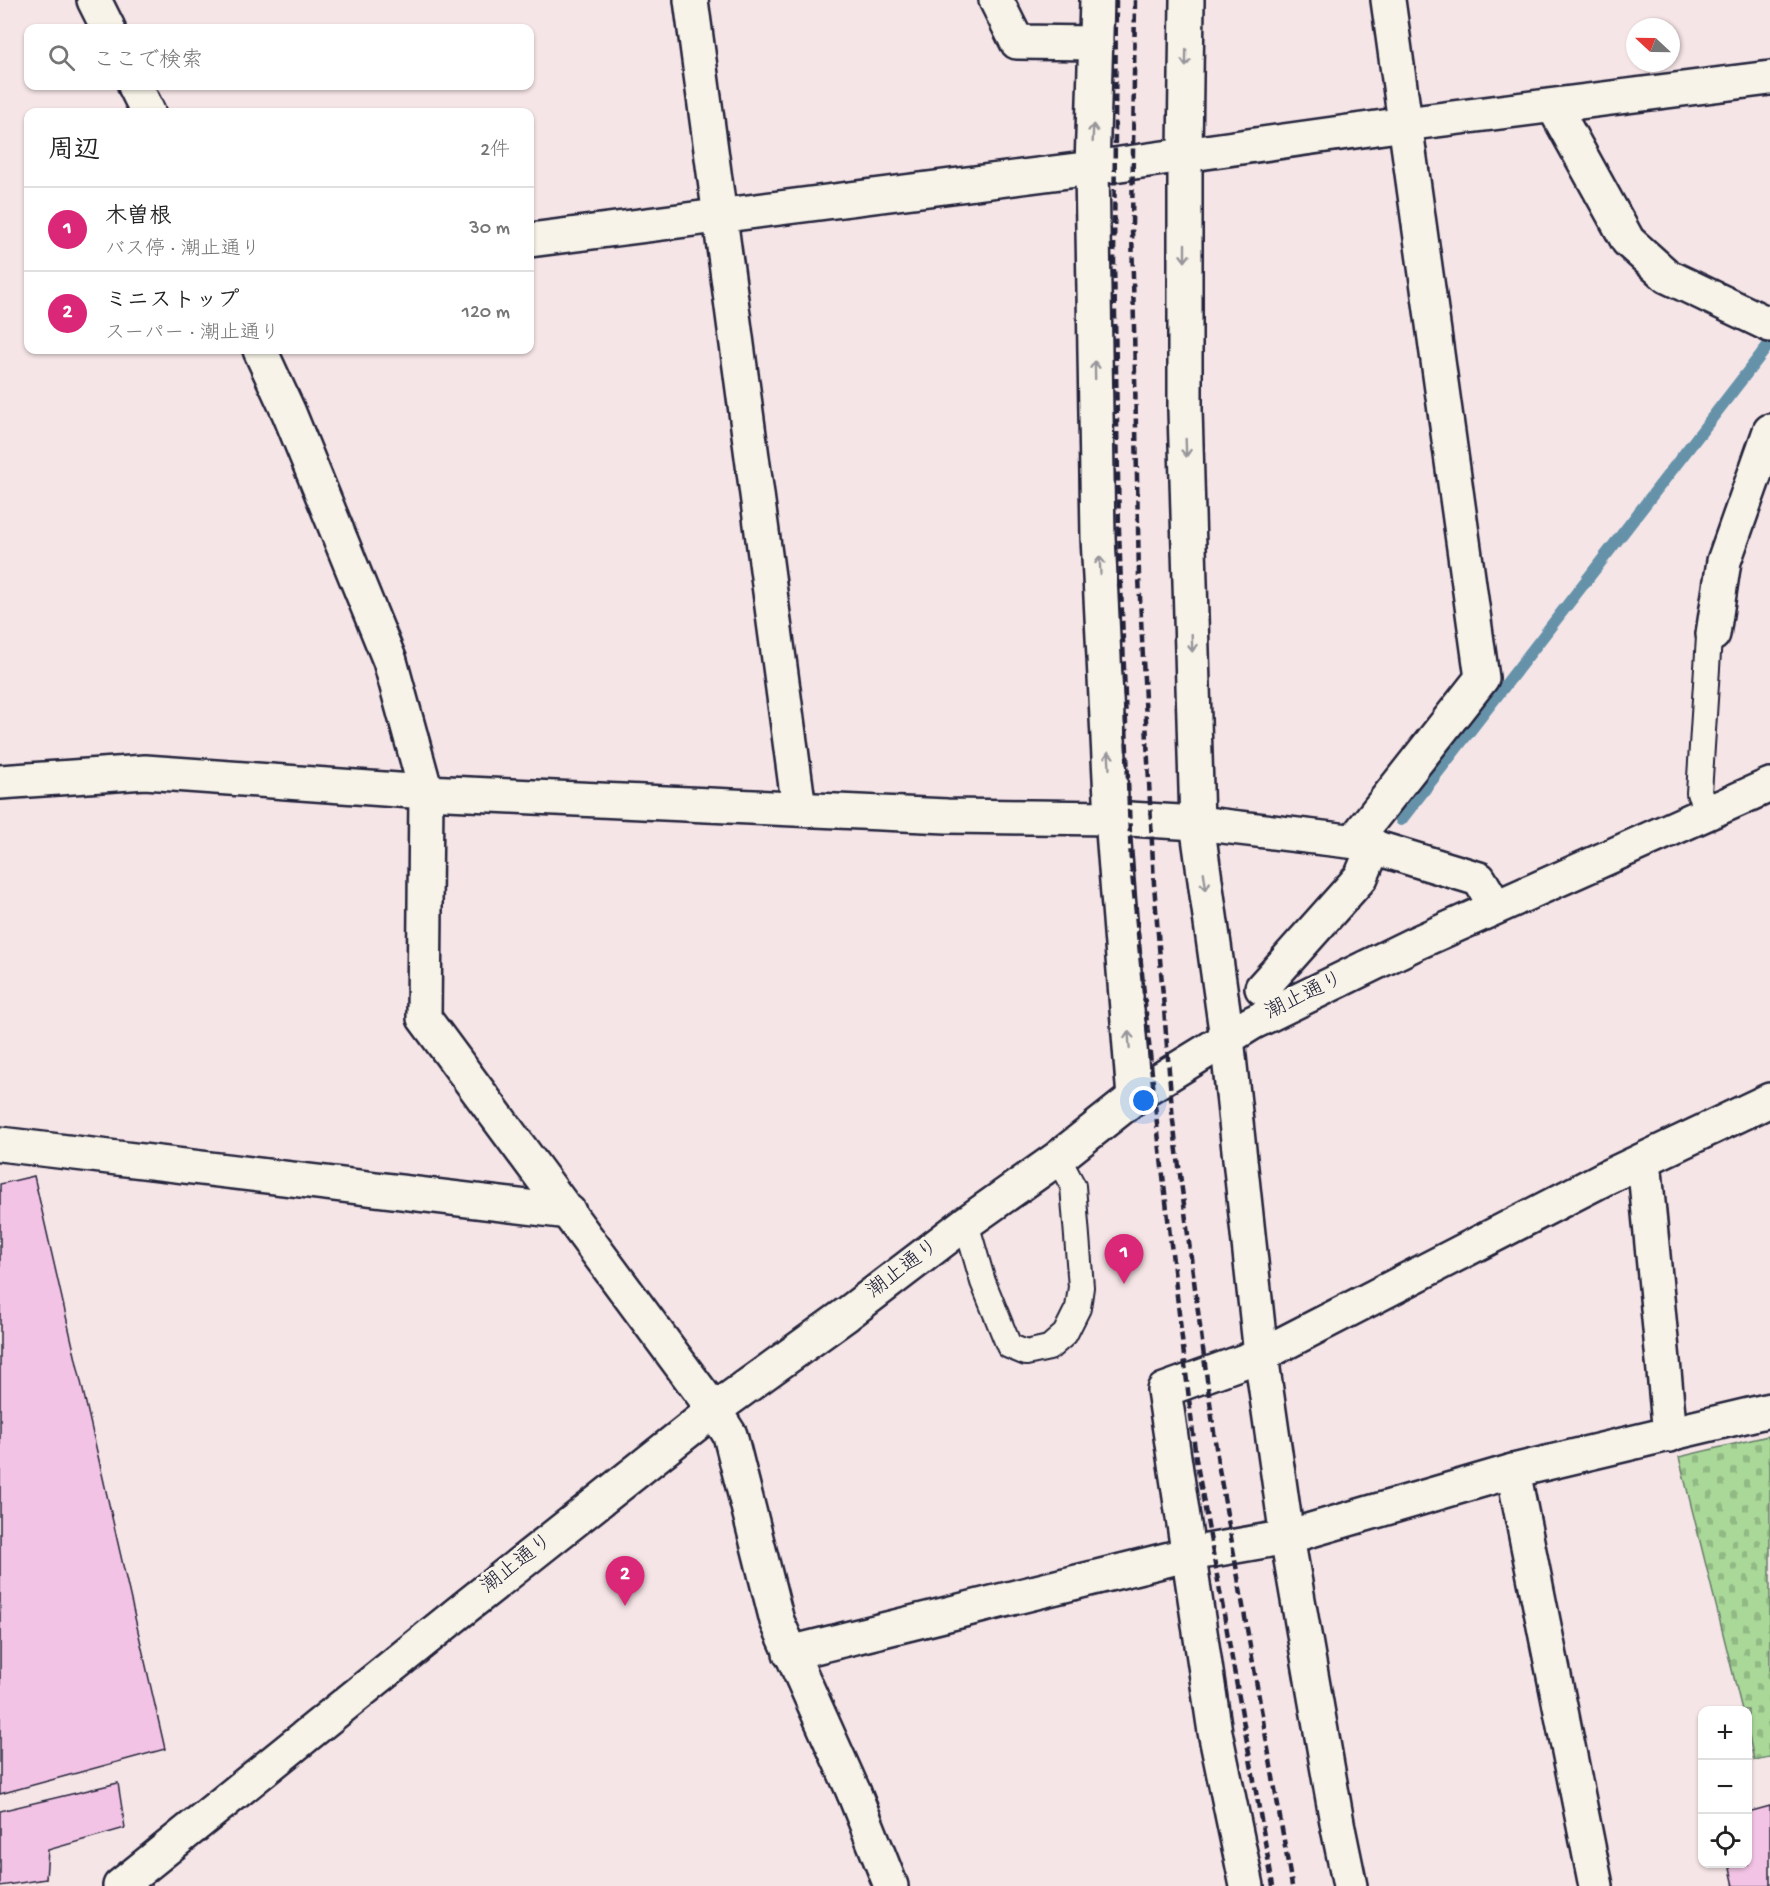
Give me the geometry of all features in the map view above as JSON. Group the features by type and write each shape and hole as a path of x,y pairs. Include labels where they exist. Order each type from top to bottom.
{"street":[{"path":"94,0 106,24"},
{"path":"691,0 799,809"},
{"path":"996,0 1017,42 1096,43"},
{"path":"1096,0 1092,168 1098,537 1112,818 1134,1098"},
{"path":"1187,0 1185,410 1197,823 1227,1038 1261,1355 1287,1537 1350,1886"},
{"path":"1262,987 1361,877 1365,844 1361,832 1482,678 1388,0"},
{"path":"534,239 1092,168 1404,124 1554,107 1770,78"},
{"path":"137,90 146,108"},
{"path":"1554,107 1628,241 1667,276 1770,325"},
{"path":"262,354 289,413 390,661 426,792 424,1018 569,1212 730,1435 777,1621 854,1793 891,1886"},
{"path":"1713,634 1724,561 1770,431"},
{"path":"0,782 145,772 426,792 947,816 1112,818 1197,823 1365,844 1479,879 1496,907"},
{"name":"潮止通り","path":"120,1886 714,1410 847,1314 966,1223 1058,1158 1144,1089 1273,1012 1404,949 1770,785"},
{"path":"1247,1886 1215,1732 1164,1390 1261,1355 1644,1160 1770,1100"},
{"path":"0,1143 569,1212"},
{"path":"1644,1160 1670,1435"},
{"path":"790,1653 1190,1554 1287,1537 1514,1471 1770,1410"},
{"path":"1514,1471 1596,1886"}],"lane":[{"path":"1708,813 1699,793 1709,637 1713,634"},
{"path":"966,1223 983,1282 1008,1346 1026,1353 1049,1348 1065,1334 1078,1308 1081,1287 1073,1186 1058,1158"}],"green space":[{"path":"1768,1436 1770,1445 1770,1757 1754,1760 1752,1706 1741,1706 1679,1457"}],"building":[{"path":"34,1176 165,1749 0,1794 0,1184"},
{"path":"118,1783 125,1828 48,1850 46,1879 0,1886 0,1811"},
{"path":"1770,1806 1770,1886 1734,1886 1730,1868 1752,1868 1752,1811"}],"waterway":[{"path":"1401,820 1770,343"}],"railway":[{"path":"1116,0 1114,261 1119,530 1131,863 1157,1124 1196,1459 1273,1886"},
{"path":"1135,0 1132,227 1139,577 1154,884 1173,1121 1218,1463 1292,1886"}],"place":[{"name":"木曽根","path":"1124,1284"},
{"name":"ミニストップ","path":"625,1606"}]}
